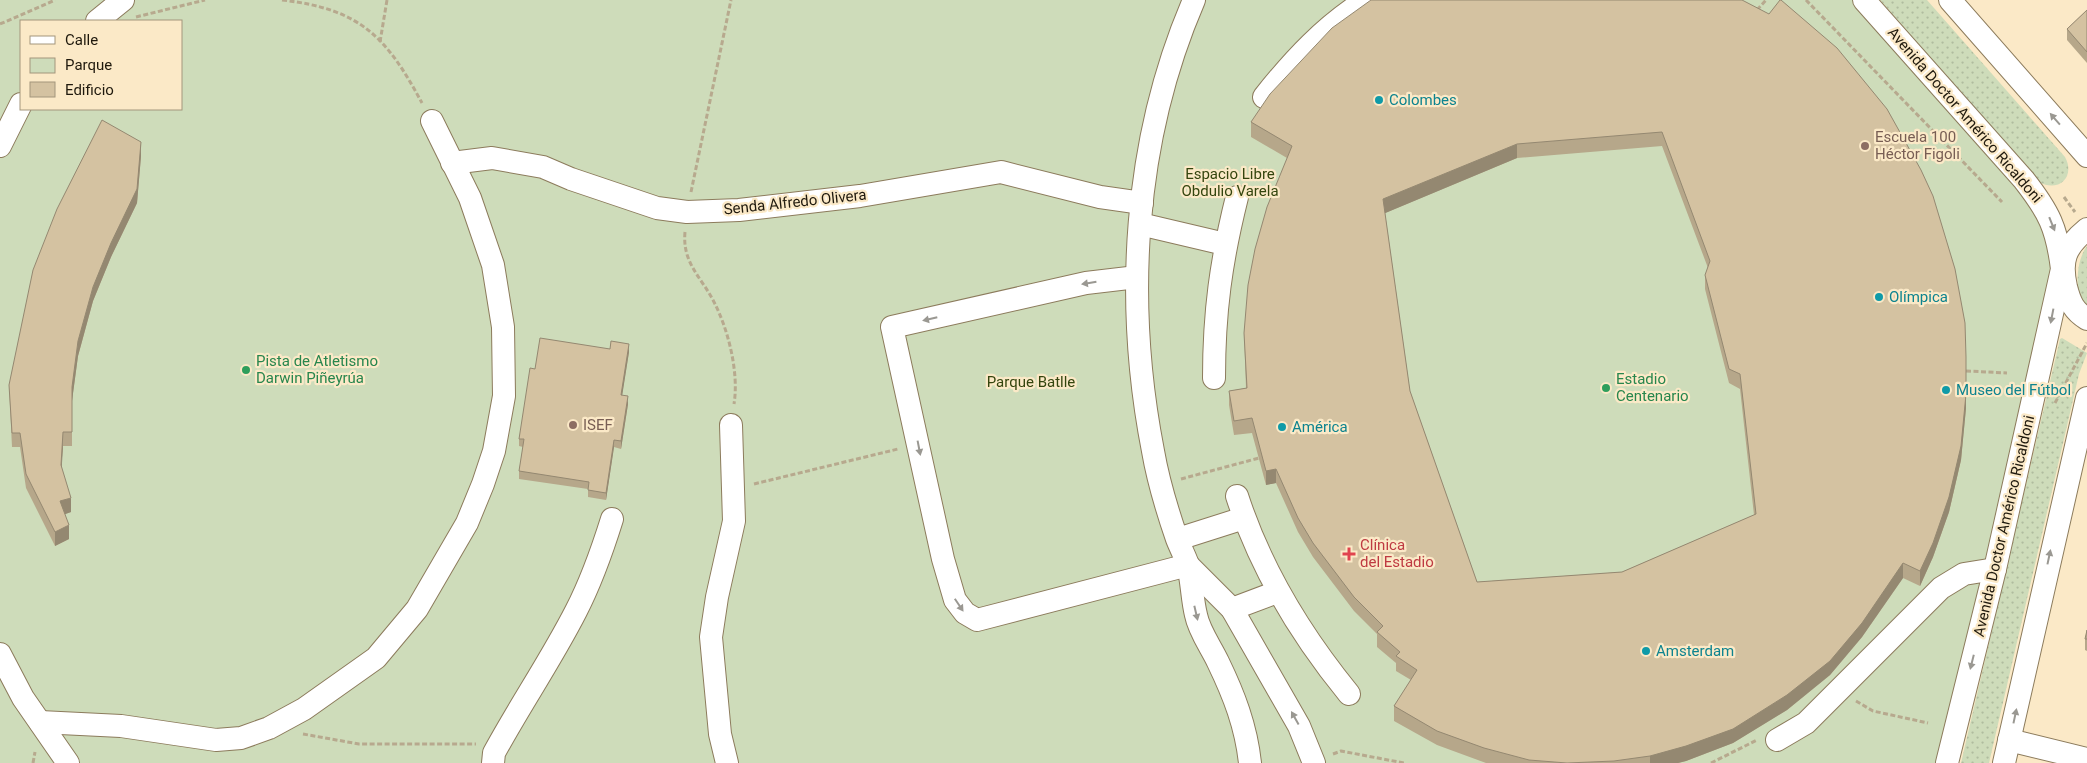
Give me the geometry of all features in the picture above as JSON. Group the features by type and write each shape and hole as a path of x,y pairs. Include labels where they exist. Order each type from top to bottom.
{"street":[{"path":"1194,0 1165,84 1152,136 1141,214 1136,308 1142,386 1161,484 1188,565 1196,618 1235,696 1243,721 1250,763"},
{"path":"1264,97 1289,65 1318,36 1366,0"},
{"name":"Avenida Doctor Américo Ricaldoni","path":"1864,0 2024,180 2045,207 2055,231 2062,268 1995,569 1948,763"},
{"path":"1950,0 2087,156"},
{"path":"99,20 126,9"},
{"path":"0,146 20,106"},
{"path":"40,722 121,726 216,740 241,738 269,728 304,710 376,658 396,637 417,609 467,523 494,451 504,396 502,327 490,256 470,198 432,121"},
{"name":"Senda Alfredo Olivera","path":"452,163 492,158 543,167 570,180 658,208 686,212 739,210 860,196 1001,172 1092,195 1225,244"},
{"path":"1214,378 1214,323 1225,244 1237,197"},
{"path":"2087,229 2069,247 2062,268 2070,302 2077,312 2087,319"},
{"path":"1137,277 1086,283 892,328 919,445 930,506 955,600 965,613 976,620 1188,565"},
{"path":"2004,763 2087,398"},
{"path":"727,763 720,734 711,637 717,597 734,521 732,425"},
{"path":"1237,496 1244,518 1277,592 1303,634 1349,694"},
{"path":"1178,539 1244,518"},
{"path":"496,753 576,611 594,573 612,519"},
{"path":"1188,565 1232,609 1299,726 1314,762"},
{"path":"1777,740 1806,723 1941,588 1964,574 1995,569"},
{"path":"1232,609 1277,592"},
{"path":"0,654 23,698 68,763"},
{"path":"2009,740 2087,759"}],"path":[{"path":"0,24 55,0"},
{"path":"126,9 205,0"},
{"path":"282,0 312,3 339,11 359,22 380,42 404,70 432,121"},
{"path":"380,42 387,0"},
{"path":"732,0 686,212 684,248 716,306 732,356 736,389 732,425"},
{"path":"1754,13 1766,0"},
{"path":"1806,0 2002,202"},
{"path":"1966,371 2007,373"},
{"path":"734,489 919,445"},
{"path":"1161,484 1259,458"},
{"path":"1873,711 1928,723"},
{"path":"269,728 359,744 442,746 496,753"},
{"path":"1711,763 1762,738 1777,740"},
{"path":"1314,762 1340,751 1404,763"}],"green space":[{"name":"Parque Batlle","path":"0,0 1864,0 2024,180 2059,246 1947,763 0,763"},
{"path":"1880,0 1927,0 2065,157 2068,164 2067,177 2053,186 2039,182"},
{"path":"2087,246 2087,308 2080,295 2078,268"},
{"path":"2062,338 2087,353 2079,374 1989,763 1961,763 2060,339"}],"building":[{"name":"Estadio Centenario","path":"1371,0 1742,0 1769,14 1781,0 1837,48 1887,109 1921,170 1933,196 1955,269 1965,323 1966,394 1961,446 1949,497 1933,543 1920,571 1903,563 1862,623 1830,661 1787,695 1733,729 1686,746 1650,756 1614,761 1567,763 1529,760 1484,748 1437,731 1394,706 1417,670 1396,656 1400,652 1377,632 1383,626 1354,597 1313,543 1298,518 1276,469 1266,471 1252,418 1234,421 1229,391 1247,388 1244,333 1248,285 1255,249 1267,207 1292,146 1251,122 1270,94 1332,28","holes":["1662,132 1710,261 1705,275 1729,369 1740,374 1756,514 1622,572 1477,582 1410,391 1383,199 1517,144"]},
{"path":"2087,10 2087,52 2067,29"},
{"path":"102,120 141,142 137,189 111,243 93,287 78,341 72,387 72,432 63,432 61,465 71,498 60,501 69,525 55,532 26,474 20,433 12,433 9,385 33,270 57,209"},
{"name":"ISEF","path":"540,338 610,349 611,341 629,344 621,395 628,396 621,441 614,440 606,493 588,490 589,482 519,471 524,439 519,439 530,368 535,369"}],"place":[{"name":"Colombes","path":"1379,100"},
{"name":"Escuela 100 Héctor Figoli","path":"1865,146"},
{"name":"Olímpica","path":"1879,297"},
{"name":"Pista de Atletismo Darwin Piñeyrúa","path":"246,370"},
{"name":"Estadio Centenario","path":"1606,388"},
{"name":"Museo del Fútbol","path":"1946,390"},
{"name":"ISEF","path":"573,425"},
{"name":"América","path":"1282,427"},
{"name":"Clínica del Estadio","path":"1349,554"},
{"name":"Amsterdam","path":"1646,651"}],"park label":[{"name":"Espacio Libre Obdulio Varela","path":"1230,182"}]}
